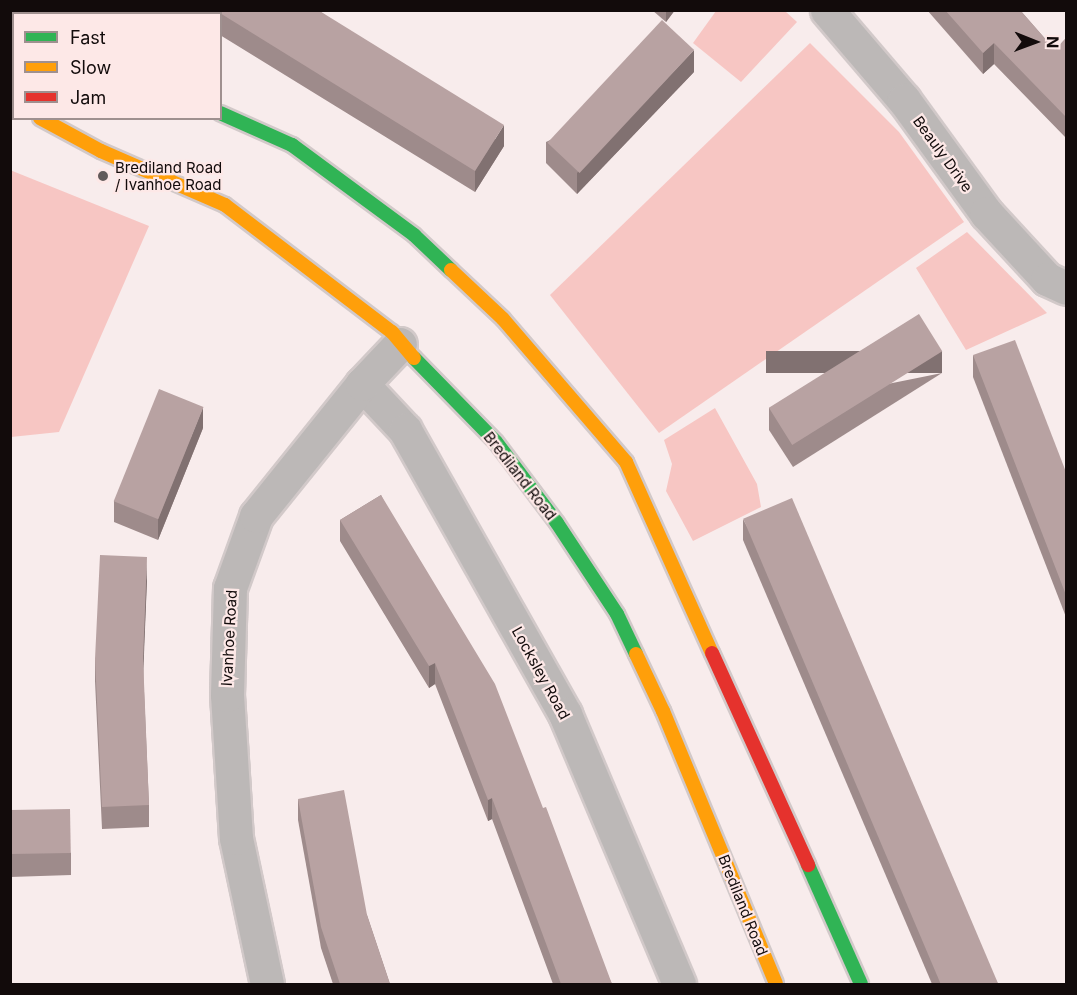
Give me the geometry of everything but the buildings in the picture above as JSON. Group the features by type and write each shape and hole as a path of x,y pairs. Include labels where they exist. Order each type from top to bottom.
{"street":[{"name":"Beauly Drive","path":"826,10 904,100 986,213 1047,279 1066,288"},
{"path":"222,115 292,145 414,235 503,319 626,462 861,984"},
{"name":"Brediland Road","path":"44,120 101,151 225,206 393,332 399,344 496,442 557,523 617,614 663,711 776,984"},
{"name":"Ivanhoe Road","path":"267,984 236,838 227,695 230,588 256,516 362,384 399,344"},
{"name":"Locksley Road","path":"362,384 405,430 565,714 679,984"}],"shaded area":[{"path":"716,11 785,11 797,22 741,82 693,43"},
{"path":"810,43 899,132 964,222 659,433 550,295"},
{"path":"10,170 149,226 59,432 11,437"},
{"path":"967,232 1047,313 966,350 916,268"},
{"path":"715,408 757,484 761,507 693,541 666,491 672,464 664,440"}],"traffic: fast":[{"path":"222,114 292,145 414,235 451,270"},
{"path":"414,358 496,442 557,523 617,614 636,654"},
{"path":"808,865 861,984"}],"traffic: slow":[{"path":"44,120 101,151 225,205 392,332 414,358"},
{"path":"451,270 503,319 626,462 712,653"},
{"path":"636,654 663,711 776,984"}],"traffic: jam":[{"path":"712,653 808,865"}],"place":[{"name":"Brediland Road / Ivanhoe Road","path":"103,176"}]}
